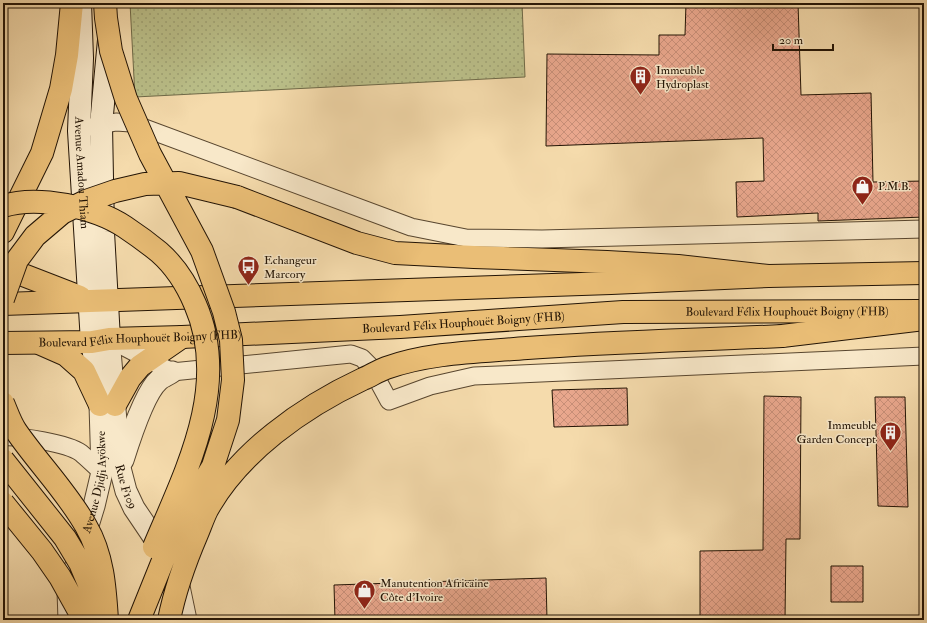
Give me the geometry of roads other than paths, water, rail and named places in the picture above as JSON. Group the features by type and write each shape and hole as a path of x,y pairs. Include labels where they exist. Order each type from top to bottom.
{"highway":[{"path":"3,232 42,153 61,89 67,56 72,3"},
{"path":"105,3 111,50 126,99 150,154 202,251 224,312 231,340 233,380 228,420 213,466 191,503 166,553 139,620"},
{"path":"3,299 17,260 35,236 62,213 86,201 115,191 145,184 179,184 237,197 357,243 395,253 678,266 768,276"},
{"path":"3,206 39,202 72,205 114,219 160,253 181,277 189,291 204,329 209,355 208,390 201,424 187,467 150,557 145,574 139,620"},
{"path":"3,274 18,273 98,300"},
{"path":"3,304 603,284 768,276 924,273"},
{"name":"Boulevard Félix Houphouët Boigny (FHB)","path":"3,343 182,337 400,327 623,312 924,311"},
{"path":"169,620 172,604 186,559 207,510 230,477 259,447 302,413 338,391 386,368 415,360 458,353 782,336 924,319"},
{"path":"36,342 66,355 84,371 107,405 140,366 182,337"},
{"path":"3,403 15,429 69,500 87,527 99,556 105,584 106,620"},
{"path":"3,460 64,538 80,563 106,620"},
{"path":"3,503 60,577 84,620"}],"main road":[{"name":"Avenue Amadou Thiam","path":"80,3 82,58 79,131 98,300 100,340"},
{"name":"Avenue Amadou Thiam","path":"98,300 103,232 101,125 113,3"}],"street":[{"path":"79,131 116,122 131,123 411,227 466,238 542,239 924,229"},
{"path":"100,340 149,360 172,372"},
{"name":"Avenue Djidji Ayökwe","path":"69,620 68,591 94,506 111,470 107,405 100,340"},
{"path":"3,437 24,438 56,444 80,452 111,470 135,425 149,394 158,381 172,372 351,354 362,358 370,366 389,401 430,386 474,376 924,356"},
{"name":"Rue F109","path":"111,470 126,491 134,508 169,560 177,577 186,620"}],"place":[{"name":"Immeuble Hydroplast","path":"640,96"},
{"name":"P.M.B.","path":"863,206"},
{"name":"Echangeur Marcory","path":"249,286"},
{"name":"Immeuble Garden Concept","path":"891,452"},
{"name":"Manutention Africaine Côte d’Ivoire","path":"364,610"}]}
